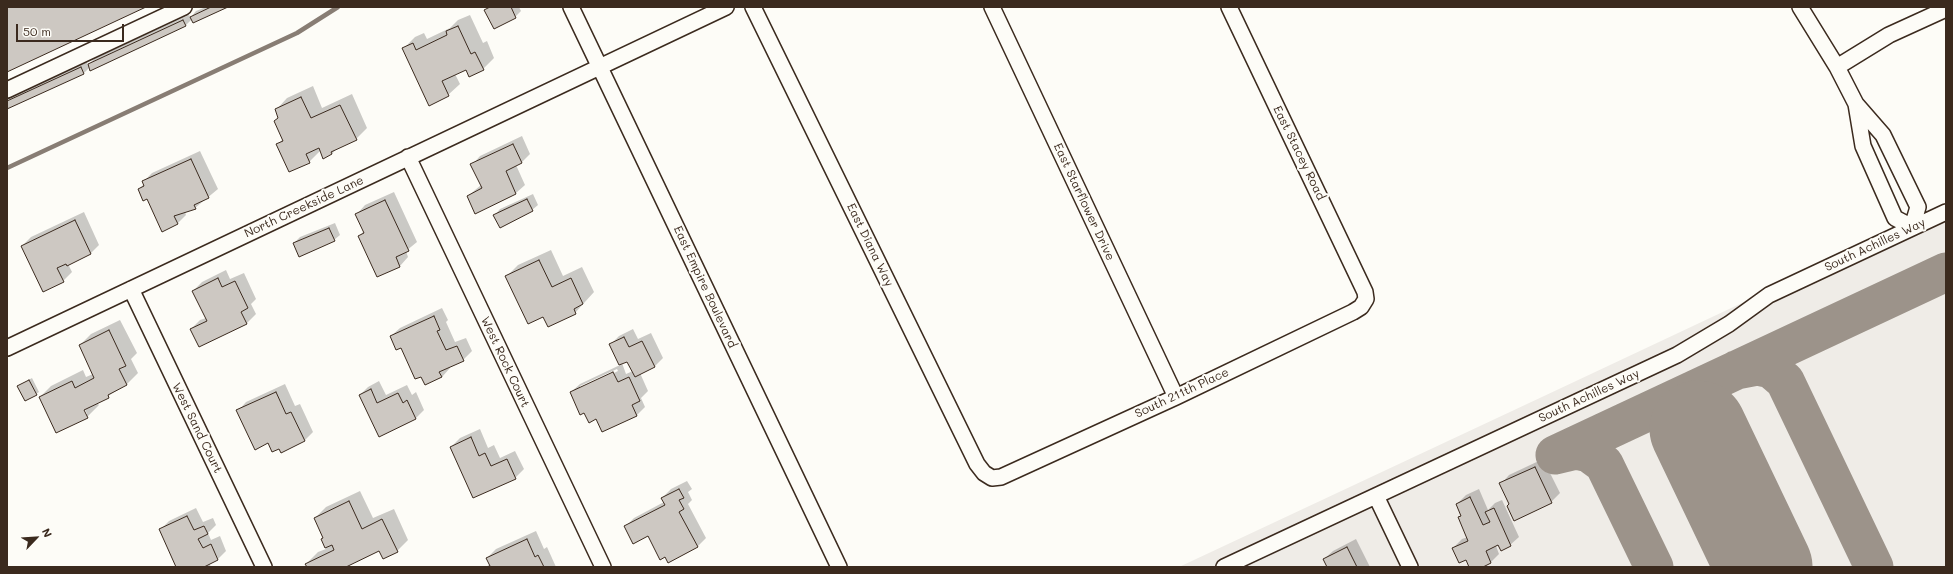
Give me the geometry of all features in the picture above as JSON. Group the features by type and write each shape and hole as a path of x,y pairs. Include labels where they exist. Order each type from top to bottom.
{"street":[{"name":"East Empire Boulevard","path":"571,7 839,567"},
{"name":"North Creekside Lane","path":"7,348 408,158 600,65 726,7"},
{"name":"East Diana Way","path":"753,7 977,464 984,473 992,478"},
{"name":"East Starflower Drive","path":"992,7 1176,397"},
{"name":"East Stacey Road","path":"1229,7 1365,292 1366,299"},
{"path":"1800,7 1837,67 1856,104 1883,135 1918,207 1912,228 1895,218 1863,146 1856,104"},
{"path":"7,90 178,8"},
{"path":"1837,67 1889,35 1946,9"},
{"name":"West Rock Court","path":"408,158 602,567"},
{"path":"1883,190 1904,180"},
{"name":"South Achilles Way","path":"1224,567 1677,355 1729,324 1769,295 1946,212"},
{"name":"West Sand Court","path":"131,289 264,567"},
{"name":"South 211th Place","path":"992,478 1001,477 1176,397 1353,312 1361,307 1366,299"},
{"path":"1376,496 1410,567"}],"shaded area":[{"path":"1946,207 1946,567 1179,567 1559,389"}],"building":[{"path":"7,7 146,7 7,72"},
{"path":"211,7 228,7 193,23 190,17"},
{"path":"490,7 511,7 516,18 494,29 484,10"},
{"path":"183,20 186,26 90,71 88,64"},
{"path":"458,26 471,54 475,52 484,70 469,77 466,70 442,81 449,96 429,106 402,48 413,43 416,50 447,35 446,31"},
{"path":"81,67 84,74 7,109 7,101"},
{"path":"301,97 311,118 340,105 357,140 331,152 332,154 323,159 319,148 306,154 310,163 289,172 276,144 283,141 274,121 278,118 275,109"},
{"path":"513,144 522,163 506,171 516,194 475,214 467,196 482,188 470,164"},
{"path":"191,159 209,198 194,205 196,209 174,216 178,224 162,232 147,199 143,201 138,189 144,186 142,181"},
{"path":"527,199 533,211 500,228 493,215"},
{"path":"385,200 409,251 396,257 400,267 377,277 358,236 364,233 355,214"},
{"path":"75,220 91,254 67,266 66,264 57,268 64,282 43,292 21,246"},
{"path":"329,228 335,241 299,257 293,243"},
{"path":"539,260 552,287 571,278 583,304 574,309 576,314 548,327 543,317 528,324 505,276"},
{"path":"218,278 222,287 235,281 248,308 241,312 247,324 199,347 190,329 207,321 192,291"},
{"path":"434,316 440,330 437,331 446,350 457,346 464,361 439,372 442,377 425,385 421,377 415,379 401,348 396,350 390,336"},
{"path":"109,330 126,366 119,369 127,385 108,395 109,398 84,410 88,418 56,433 39,397 72,381 75,388 94,378 79,345"},
{"path":"624,337 629,347 642,341 655,367 635,377 627,362 619,365 609,344"},
{"path":"613,372 618,382 629,377 640,401 632,405 637,416 602,432 596,419 589,423 584,413 580,415 570,392"},
{"path":"29,380 37,395 25,401 17,386"},
{"path":"371,389 377,403 398,393 403,403 407,400 416,419 379,437 359,395"},
{"path":"276,392 286,414 291,412 305,441 281,453 279,449 272,452 268,443 255,450 236,410"},
{"path":"471,437 479,456 485,453 491,466 507,459 516,479 473,498 450,447"},
{"path":"1535,467 1552,503 1514,521 1507,506 1509,504 1499,483"},
{"path":"679,489 684,498 679,500 684,509 679,512 698,547 668,563 665,557 660,560 648,536 633,544 624,526 665,505 661,498"},
{"path":"1470,497 1483,525 1490,522 1485,512 1494,508 1511,546 1501,551 1498,545 1486,551 1491,563 1483,567 1469,567 1466,560 1459,563 1452,548 1468,541 1458,517 1461,516 1456,504"},
{"path":"349,501 362,529 382,519 398,552 383,559 379,551 346,567 307,567 305,564 334,550 332,545 325,548 321,539 323,538 314,518"},
{"path":"187,516 194,530 204,526 208,534 198,539 203,548 211,544 218,560 204,567 176,567 159,529"},
{"path":"527,539 535,557 538,555 544,567 488,567 490,566 486,558"},
{"path":"1347,547 1357,567 1327,567 1323,559"}],"waterway":[{"path":"7,168 297,33 338,7"}],"taxiway":[{"path":"1555,455 1946,272"},
{"path":"1736,370 1757,366 1771,369 1785,381 1874,567"},
{"path":"1645,413 1666,409 1679,412 1688,417 1698,429"},
{"path":"1555,455 1576,450 1589,453 1604,464 1654,567"}],"runway":[{"path":"1698,429 1764,567"}]}
